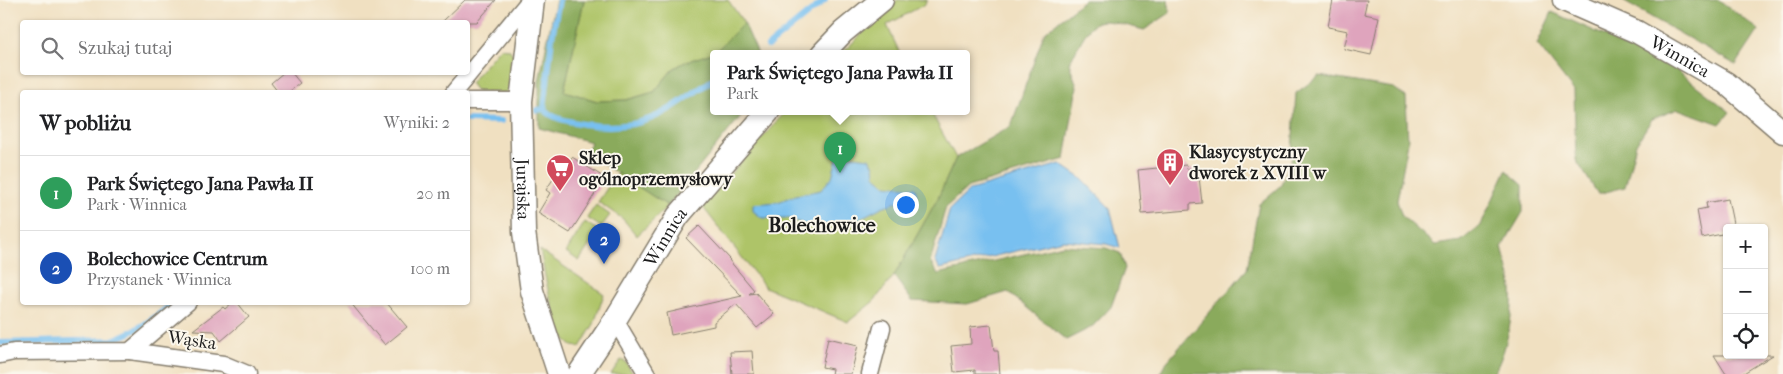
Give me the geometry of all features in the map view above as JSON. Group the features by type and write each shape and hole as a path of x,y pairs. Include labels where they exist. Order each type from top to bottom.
{"street":[{"path":"470,73 532,0"},
{"name":"Jurajska","path":"532,0 522,101 524,232 527,263 537,309 559,374"},
{"path":"826,50 843,32 882,0"},
{"name":"Winnica","path":"1564,0 1637,32 1726,83 1783,132"},
{"path":"456,90 468,75"},
{"path":"470,101 522,101"},
{"name":"Winnica","path":"579,374 616,320 678,216 765,115"},
{"path":"130,351 184,305"},
{"path":"616,320 647,374"},
{"path":"870,374 882,328"},
{"name":"Wąska","path":"0,355 14,352 130,351 223,364 246,374"}],"green space":[{"path":"556,0 584,0 564,91 597,101 626,100 654,92 673,69 685,62 710,54 710,115 742,115 668,206 586,153 591,142 539,128 539,81"},
{"path":"584,0 728,0 744,23 717,50 710,50 710,54 685,62 673,69 654,92 626,100 597,101 564,91"},
{"path":"897,0 927,0 925,4 887,25 898,50 845,50"},
{"path":"1084,0 1168,0 1170,13 1144,30 1104,21 1097,22 1091,27 1069,63 1077,86 1065,159 968,187 946,207 930,262 938,274 1063,245 1106,248 1120,253 1125,268 1111,307 1092,327 1066,340 1008,292 967,304 912,301 894,276 938,198 956,158 1011,126 1044,33"},
{"path":"1621,0 1719,0 1759,30 1736,65"},
{"path":"1552,12 1670,65 1730,112 1720,124 1678,109 1652,119 1636,144 1625,187 1598,194 1576,160 1574,91 1537,44"},
{"path":"744,23 756,50 717,50"},
{"path":"500,48 509,49 514,56 513,87 505,93 477,92 470,83"},
{"path":"1319,76 1394,88 1406,97 1408,142 1397,201 1402,216 1435,245 1461,241 1481,225 1506,170 1523,185 1523,212 1502,247 1511,285 1512,310 1502,356 1493,374 1160,374 1165,364 1247,269 1259,204 1280,186 1291,163 1296,93"},
{"path":"782,115 933,115 956,158 938,198 894,276 874,301 848,322 765,287 702,206"},
{"path":"617,173 668,206 637,236 623,219 598,202"},
{"path":"596,205 610,215 601,227 587,218"},
{"path":"585,222 599,231 579,261 566,252"},
{"path":"540,250 604,294 594,324 580,347 572,346 560,330 551,302"},
{"path":"621,360 626,362 633,374 611,374"}],"water":[{"path":"845,155 869,158 874,166 875,176 886,185 915,188 917,195 882,207 849,224 806,225 787,218 762,218 753,211 753,204 778,202 796,195 821,190 832,177 837,158"},
{"path":"1060,164 1081,178 1110,208 1120,248 1106,244 1063,240 940,269 935,261 950,209 970,190"}],"building":[{"path":"465,0 496,0 477,22 470,22 470,20 444,20"},
{"path":"1333,0 1367,0 1364,14 1379,17 1371,55 1344,49 1348,31 1328,27"},
{"path":"280,75 293,75 300,83 291,90 276,90 271,83"},
{"path":"572,157 605,178 570,233 538,213 550,193 546,190 557,173 561,175"},
{"name":"Klasycystyczny dworek z XVIII w","path":"1186,165 1187,169 1198,168 1202,203 1190,204 1190,210 1142,214 1138,170"},
{"path":"1728,199 1733,224 1723,224 1723,234 1702,238 1697,210 1707,208 1706,203"},
{"path":"699,226 730,259 754,290 749,294 756,293 774,314 757,328 736,304 714,322 714,326 671,335 667,313 742,296 686,238"},
{"path":"230,305 239,305 249,317 221,341 214,331 193,330 223,307 225,309"},
{"path":"352,305 389,305 407,327 385,345"},
{"path":"991,325 994,351 998,351 1000,374 975,374 975,370 954,372 951,346 971,344 970,327"},
{"path":"828,338 858,345 851,374 831,374 832,369 822,367"},
{"path":"752,351 754,374 732,374 730,352"},
{"path":"1714,355 1723,355 1723,359 1766,359 1742,374 1726,374"}],"waterway":[{"path":"537,110 544,109 552,37 559,0"},
{"path":"768,46 825,0"},
{"path":"544,109 557,118 572,122 605,126 623,125 654,117 668,110 710,82"},
{"path":"470,120 501,121"},
{"path":"0,343 112,340 144,324 170,305"}],"place":[{"name":"Park Świętego Jana Pawła II","path":"840,173"},
{"name":"Klasycystyczny dworek z XVIII w","path":"1170,186"},
{"name":"Sklep ogólnoprzemysłowy","path":"560,192"},
{"name":"Bolechowice Centrum","path":"604,264"}],"district":[{"name":"Bolechowice","path":"822,225"}]}
